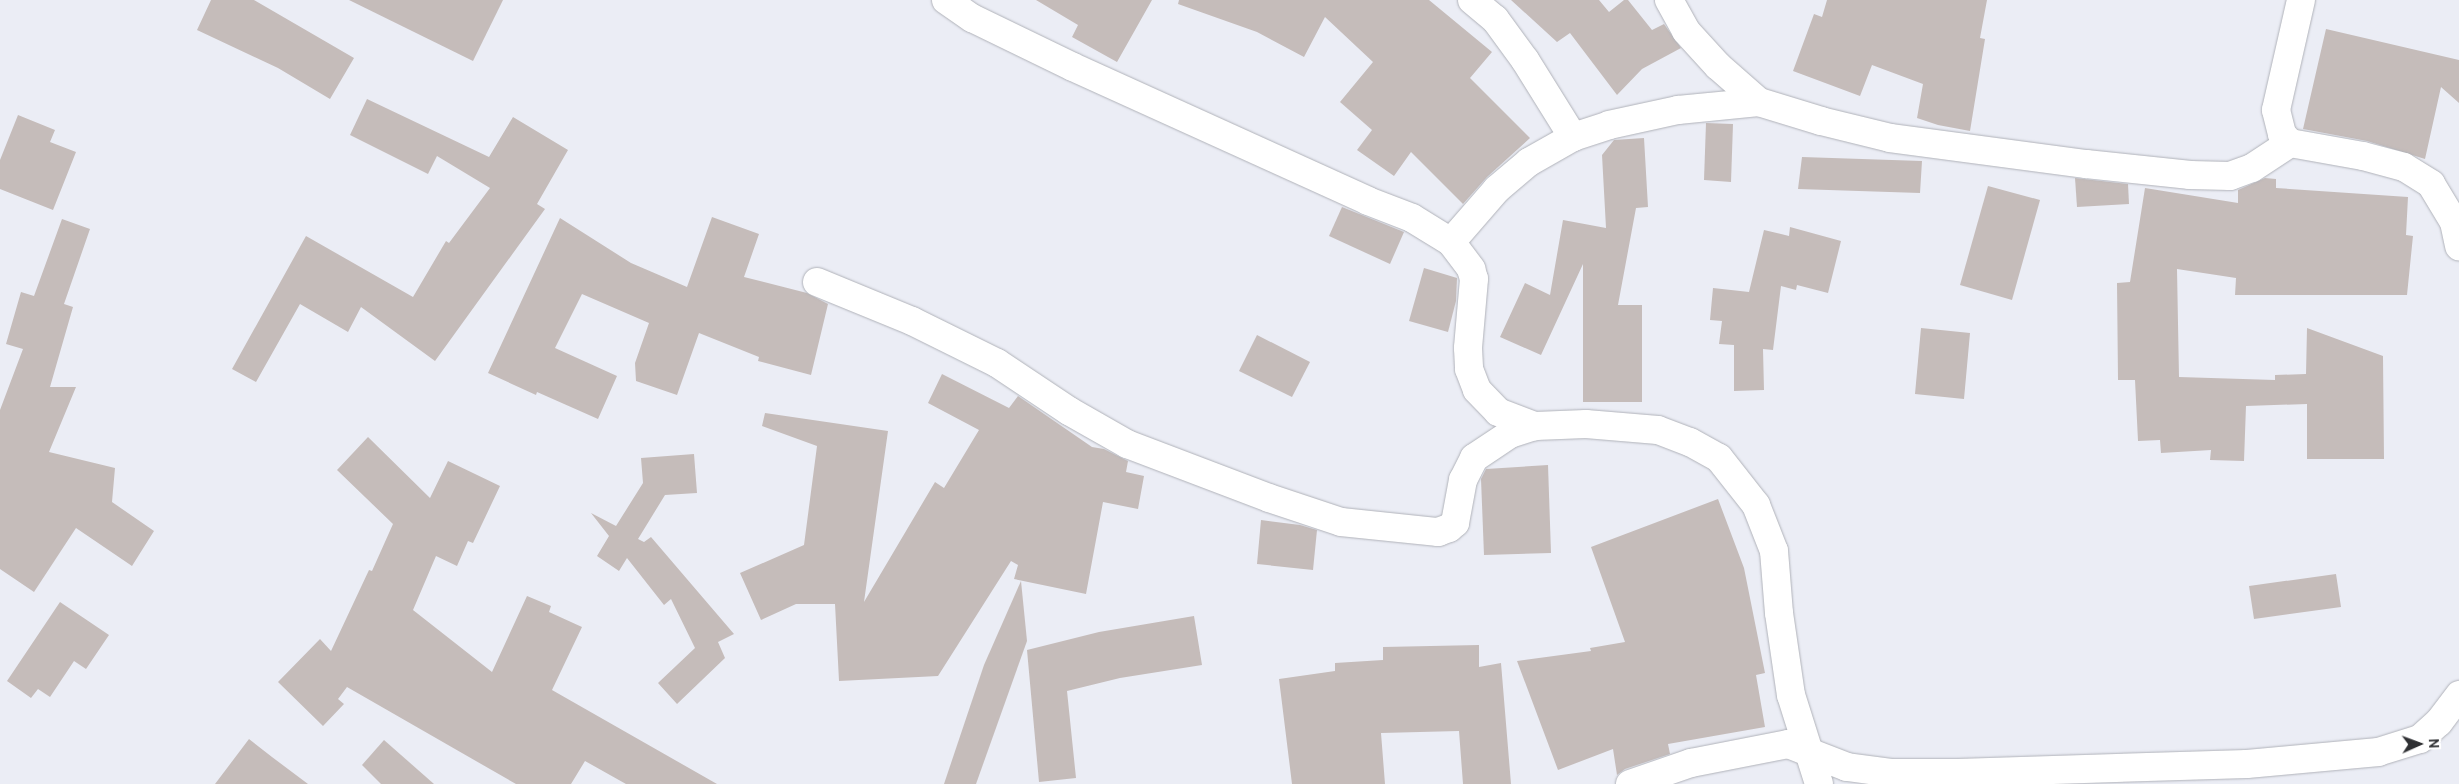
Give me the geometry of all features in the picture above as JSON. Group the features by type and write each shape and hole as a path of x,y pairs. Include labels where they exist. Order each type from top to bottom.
{"street":[{"path":"946,0 972,18 1073,67 1368,201 1412,218 1451,242 1471,269 1474,279 1468,348 1469,369 1477,390 1498,412 1534,426"},
{"path":"1472,0 1495,20 1525,60 1573,137"},
{"path":"1669,0 1686,31 1718,66 1759,102 1805,117 1890,138 2086,164 2190,175 2230,176 2252,168 2290,143"},
{"path":"2301,0 2276,110 2282,134 2290,143 2363,156 2404,166 2431,184 2454,222 2459,246"},
{"path":"1451,242 1496,189 1529,162 1573,137 1608,125 1678,110 1759,102"},
{"path":"817,282 912,321 997,363 1070,411 1126,444 1270,498 1341,522 1438,532 1449,528 1455,523 1463,480 1474,458 1510,434 1534,426 1586,424 1658,430 1690,442 1719,458 1756,505 1774,551 1779,613 1791,695 1820,784"},
{"path":"1630,784 1691,763 1788,744 1847,767 1890,773 1958,773 2275,761 2378,752 2420,738 2439,722 2459,695"}],"building":[{"path":"211,0 254,0 354,58 330,99 278,68 197,30"},
{"path":"349,0 503,0 473,61"},
{"path":"1036,0 1152,0 1117,62 1072,37 1078,25"},
{"path":"1179,0 1429,0 1492,52 1470,78 1530,138 1487,177 1463,204 1411,152 1394,176 1357,150 1372,130 1340,102 1373,62 1325,17 1304,57 1257,32 1178,4"},
{"path":"1511,0 1599,0 1609,12 1624,0 1628,0 1652,30 1664,24 1681,48 1642,69 1617,95 1570,33 1557,42"},
{"path":"1827,0 1987,0 1980,38 1985,39 1970,131 1938,125 1917,118 1923,84 1872,65 1860,96 1793,71 1814,14 1822,17"},
{"path":"2326,29 2459,60 2459,103 2441,87 2425,159 2367,141 2303,129"},
{"path":"367,99 489,157 513,117 568,150 537,204 545,209 435,361 361,307 348,332 300,304 256,382 232,369 306,236 413,297 446,241 449,243 490,188 437,156 428,174 350,135"},
{"path":"18,115 55,130 50,142 76,152 53,210 0,189 0,160"},
{"path":"1706,123 1733,124 1731,182 1704,180"},
{"path":"1644,138 1648,207 1636,208 1618,305 1642,305 1642,402 1583,402 1583,264 1541,355 1500,337 1525,283 1550,295 1563,220 1606,228 1602,155 1614,140"},
{"path":"1802,157 1922,161 1920,193 1798,189"},
{"path":"2075,178 2128,184 2129,204 2077,207"},
{"path":"2265,178 2276,179 2276,188 2408,197 2406,235 2413,236 2407,295 2235,295 2236,278 2177,269 2179,377 2275,380 2275,375 2306,374 2307,328 2383,356 2384,459 2307,459 2307,404 2246,406 2244,461 2210,460 2211,450 2161,453 2160,440 2138,441 2135,380 2118,380 2117,283 2130,282 2145,188 2238,203 2238,190"},
{"path":"1988,186 2040,200 2012,300 1960,285"},
{"path":"1342,207 1404,232 1390,264 1329,236"},
{"path":"712,217 759,234 744,277 807,293 828,304 811,375 758,361 759,357 699,333 677,395 636,381 635,363 649,323 582,294 555,348 617,376 598,419 537,392 536,395 488,373 560,218 631,263 687,287"},
{"path":"62,219 90,229 64,304 73,307 50,387 76,387 49,452 115,468 112,502 154,531 132,566 76,528 34,592 0,569 0,410 23,349 6,344 21,292 34,296"},
{"path":"1790,227 1841,241 1828,293 1797,285 1796,290 1781,286 1773,350 1763,349 1764,390 1734,391 1734,345 1719,344 1722,321 1710,320 1713,288 1749,292 1764,230 1789,236"},
{"path":"1424,268 1457,278 1456,301 1448,332 1409,321"},
{"path":"1921,328 1970,333 1964,399 1915,394"},
{"path":"1257,335 1310,362 1292,397 1239,371"},
{"path":"942,374 1009,408 1018,396 1092,447 1104,449 1128,461 1126,472 1144,476 1138,509 1103,502 1086,594 1014,579 1018,565 1011,561 938,676 839,681 835,604 796,604 761,620 740,573 804,545 817,446 762,426 765,413 888,431 864,602 935,482 944,488 979,430 928,403"},
{"path":"368,437 430,498 448,461 500,486 473,543 468,541 457,566 436,556 413,610 492,672 527,596 551,606 549,612 582,627 552,690 717,784 626,784 585,761 571,784 516,784 347,687 338,699 344,704 323,726 278,682 320,639 331,651 369,570 372,571 393,524 337,470"},
{"path":"694,454 697,493 665,495 638,539 644,542 651,537 734,634 718,642 725,658 677,704 658,683 695,648 671,599 664,605 627,558 619,571 597,556 609,536 591,513 616,526 643,483 641,458"},
{"path":"1548,465 1551,553 1484,555 1481,479 1486,469"},
{"path":"1718,499 1744,568 1765,673 1756,675 1765,727 1668,744 1670,754 1625,769 1617,775 1613,749 1558,770 1517,661 1591,651 1590,648 1625,642 1591,547"},
{"path":"1261,520 1300,525 1317,530 1313,570 1257,564"},
{"path":"2336,574 2341,607 2254,619 2249,586"},
{"path":"1021,581 1027,641 976,784 944,784 984,665"},
{"path":"60,602 109,635 86,669 74,661 50,697 38,689 31,698 7,681"},
{"path":"1194,616 1202,665 1120,678 1067,691 1076,778 1039,782 1027,650 1099,632"},
{"path":"1479,645 1479,667 1501,663 1511,784 1463,784 1459,731 1381,733 1385,784 1292,784 1279,679 1335,671 1335,663 1383,660 1383,647"},
{"path":"249,739 272,757 308,784 215,784"},
{"path":"384,740 434,784 381,784 362,765"}]}
